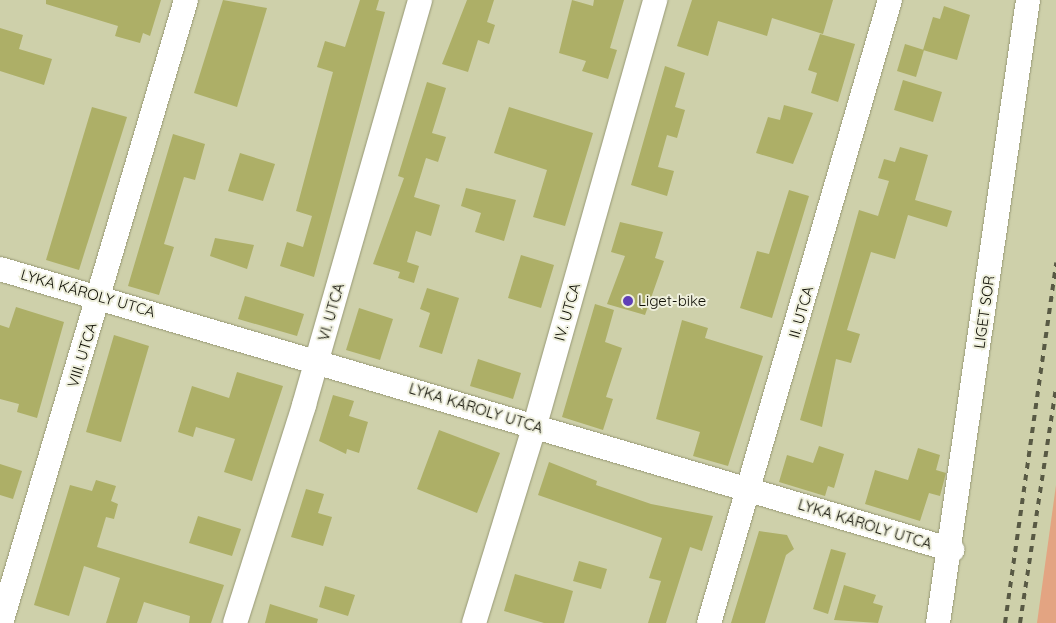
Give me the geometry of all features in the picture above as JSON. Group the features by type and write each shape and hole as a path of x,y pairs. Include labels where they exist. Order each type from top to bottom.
{"street":[{"name":"VIII. UTCA","path":"1,623 100,295 186,0"},
{"name":"VI. UTCA","path":"235,623 317,360 420,0"},
{"name":"IV. UTCA","path":"474,623 535,425 655,0"},
{"name":"II. UTCA","path":"709,623 750,490 890,0"},
{"name":"LIGET SOR","path":"938,623 952,550 1028,0"},
{"name":"LYKA KÁROLY UTCA","path":"0,269 100,295 952,550"}],"shaded area":[{"path":"1056,485 1056,623 1037,623"}],"building":[{"path":"46,0 161,0 150,36 143,33 140,43 115,36 118,26 46,4"},
{"path":"223,0 267,8 237,107 194,93"},
{"path":"360,0 379,0 376,10 385,12 314,277 280,266 287,242 303,247 312,216 296,211 333,72 317,67 325,41 345,47"},
{"path":"467,0 494,0 487,22 495,25 489,44 478,40 468,72 442,64"},
{"path":"572,0 593,6 594,0 624,0 610,48 617,50 608,79 582,71 586,61 559,53"},
{"path":"692,0 833,0 823,34 772,18 767,36 718,21 708,56 677,46"},
{"path":"944,6 970,15 957,60 923,50 933,17 940,19"},
{"path":"0,28 23,35 19,49 52,59 44,85 0,71"},
{"path":"820,34 855,44 838,102 811,93 817,73 808,70"},
{"path":"905,44 924,50 916,77 897,71"},
{"path":"665,66 685,73 675,107 685,110 677,138 667,135 658,167 674,171 667,196 631,185"},
{"path":"903,80 942,92 933,122 894,110"},
{"path":"427,82 446,88 432,133 446,137 438,162 426,158 414,197 440,205 431,236 416,231 407,262 419,266 414,283 398,278 400,272 373,264 404,178 398,176"},
{"path":"784,105 813,113 793,164 756,153 768,117 780,120"},
{"path":"92,107 127,117 79,270 46,260"},
{"path":"509,107 593,133 565,226 533,217 547,170 494,153"},
{"path":"173,134 205,144 195,180 184,177 164,244 174,247 159,295 128,286"},
{"path":"900,147 928,155 915,200 952,211 947,227 908,215 895,259 871,252 847,330 860,334 851,363 836,359 822,427 800,420 859,210 878,216 889,181 878,178 884,159 895,162"},
{"path":"240,153 275,164 263,201 228,191"},
{"path":"466,188 516,200 504,241 475,232 481,213 461,206"},
{"path":"789,190 809,196 772,318 740,308 757,251 769,254"},
{"path":"620,222 663,232 655,258 664,261 645,315 607,304 625,256 611,252"},
{"path":"215,238 254,245 247,269 210,256"},
{"path":"521,255 554,265 541,308 508,298"},
{"path":"427,288 459,298 442,354 419,347 430,313 420,309"},
{"path":"245,296 304,314 297,336 238,319"},
{"path":"595,304 614,310 605,342 622,348 606,397 613,399 603,430 562,417"},
{"path":"16,307 64,322 37,418 17,412 19,404 0,399 0,325 9,328"},
{"path":"359,308 393,319 380,360 346,350"},
{"path":"682,320 708,328 705,338 763,356 728,466 693,456 700,432 656,419"},
{"path":"114,335 149,346 121,442 86,432"},
{"path":"478,359 521,373 513,399 470,386"},
{"path":"237,372 283,386 252,481 224,472 235,439 196,427 193,437 178,432 192,386 229,398"},
{"path":"333,395 354,401 349,416 368,422 359,453 347,449 346,454 319,441"},
{"path":"439,430 500,453 477,513 417,489"},
{"path":"819,446 844,454 834,488 828,486 825,496 779,482 787,455 813,463"},
{"path":"918,448 940,455 936,470 946,473 940,496 929,493 920,521 865,504 875,470 908,480"},
{"path":"549,462 597,481 596,485 651,504 713,516 702,551 690,547 666,623 648,623 661,581 649,578 662,538 538,495"},
{"path":"0,464 22,471 13,499 0,495"},
{"path":"96,480 116,486 111,501 118,504 114,519 106,517 97,547 224,585 211,623 189,623 190,616 144,602 137,623 106,623 120,578 84,566 69,616 34,605 70,485 92,491"},
{"path":"306,489 324,494 318,513 332,517 323,546 291,537"},
{"path":"198,516 241,529 232,556 189,543"},
{"path":"759,531 787,535 794,549 786,555 765,623 731,623"},
{"path":"831,549 846,553 828,614 813,609"},
{"path":"579,561 607,569 601,589 573,581"},
{"path":"515,574 573,591 564,623 544,623 504,611"},
{"path":"844,585 876,595 873,603 883,606 878,623 834,620"},
{"path":"325,586 355,595 348,616 319,607"},
{"path":"270,604 318,619 317,623 265,623"}],"railway":[{"path":"1005,623 1056,263"},
{"path":"1020,623 1056,388"}],"place":[{"name":"Liget-bike","path":"628,301"}]}
